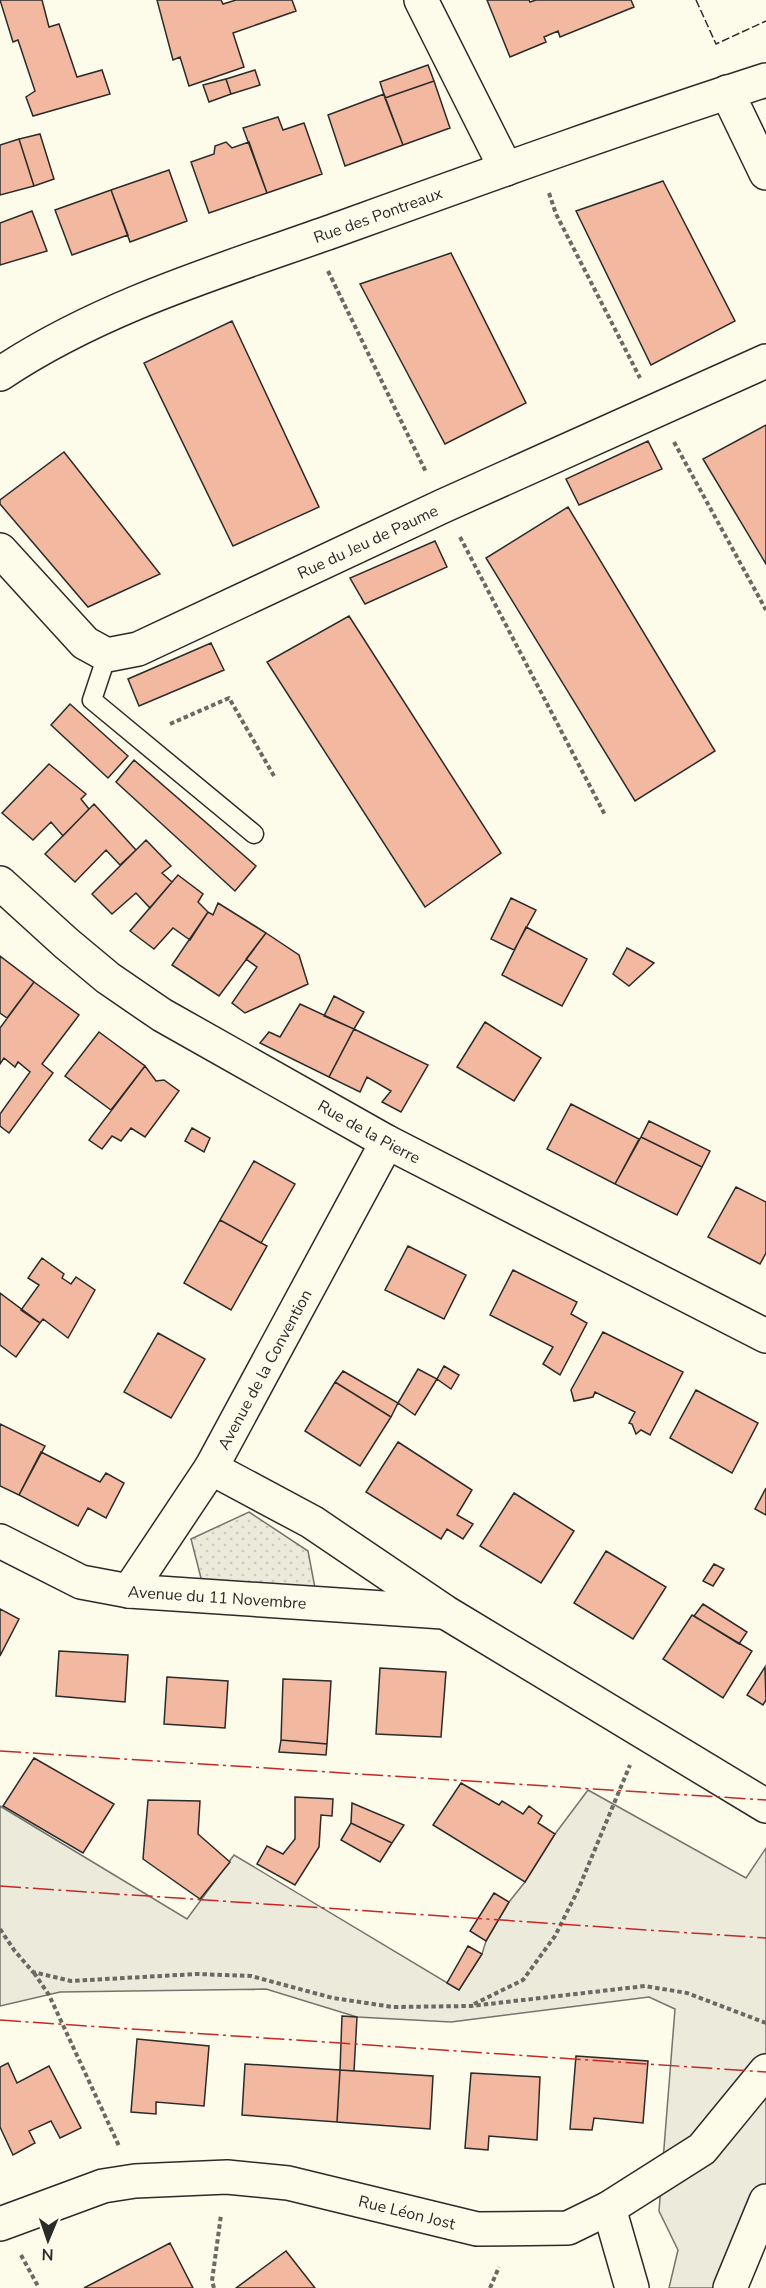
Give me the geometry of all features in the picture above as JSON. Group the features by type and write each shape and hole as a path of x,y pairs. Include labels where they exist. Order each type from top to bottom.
{"street":[{"path":"421,0 506,169"},
{"name":"Rue des Pontreaux","path":"0,374 29,355 91,322 232,266 766,80"},
{"path":"728,92 766,173"},
{"name":"Rue du Jeu de Paume","path":"107,655 138,650 443,506 766,362"},
{"path":"0,550 85,643 107,655"},
{"name":"Rue de la Pierre","path":"0,883 108,978 162,1015 387,1142 766,1336"},
{"name":"Avenue de la Convention","path":"129,1591 211,1468 387,1142"},
{"name":"Avenue du 11 Novembre","path":"211,1468 312,1522 445,1612 766,1806"},
{"name":"Avenue du 11 Novembre","path":"0,1541 81,1582 129,1591 445,1612"},
{"name":"Rue Léon Jost","path":"0,2224 103,2186 135,2181 227,2177 288,2183 477,2229 568,2228 609,2208 702,2149 766,2071"},
{"path":"730,2288 766,2201"},
{"path":"609,2208 632,2288"}],"lane":[{"path":"107,655 92,700 254,834"}],"path":[{"path":"139,738 229,698 274,776"},
{"path":"471,2006 523,1980 555,1936 578,1890 644,1734"},
{"path":"0,1929 49,1995 135,2181"},
{"path":"33,1972 71,1981 197,1974 251,1976 333,1998 393,2007 471,2006 645,1986 687,1993 766,2023"},
{"path":"214,2288 212,2281 227,2177"}],"shaded area":[{"path":"249,1512 308,1551 315,1588 202,1582 191,1539"},
{"path":"588,1790 746,1878 766,1848 766,2217 745,2210 714,2288 669,2288 678,2250 659,2211 675,2009 649,1997 451,2022 357,2017 266,1989 60,1992 0,2006 0,1806 187,1919 234,1855 459,1990 482,1954 486,1941 509,1902"}],"building":[{"path":"0,0 42,0 49,27 59,24 77,77 102,70 110,94 33,116 26,97 35,91 18,40 13,42"},
{"path":"157,0 221,0 223,4 236,0 292,0 296,11 233,33 244,67 189,86 180,57 173,60"},
{"path":"487,0 529,0 530,2 536,0 631,0 634,7 560,37 558,31 544,37 546,42 510,57"},
{"path":"428,65 434,81 385,98 380,82"},
{"path":"255,70 260,85 231,94 226,79"},
{"path":"226,79 231,94 209,102 203,85"},
{"path":"434,81 450,128 403,145 385,98"},
{"path":"384,94 403,145 345,166 328,115"},
{"path":"278,117 283,130 304,123 322,174 267,193 243,128"},
{"path":"40,134 54,179 34,186 19,139"},
{"path":"19,139 34,186 0,195 0,145"},
{"path":"226,142 232,148 249,142 267,193 209,213 191,162 214,154 215,146"},
{"path":"169,170 187,221 130,242 111,190"},
{"path":"663,181 735,321 651,365 576,211"},
{"path":"111,190 128,235 72,255 55,210"},
{"path":"32,211 47,251 0,265 0,223"},
{"path":"451,253 526,403 445,444 360,284"},
{"path":"232,321 319,507 233,546 144,363"},
{"path":"766,425 766,564 703,459"},
{"path":"648,441 662,469 579,505 566,479"},
{"path":"64,452 160,574 88,607 0,504 0,500"},
{"path":"568,507 715,751 635,801 486,558"},
{"path":"435,541 447,567 365,604 350,578"},
{"path":"349,616 501,853 425,907 267,662"},
{"path":"211,643 224,670 139,706 128,679"},
{"path":"70,704 128,756 108,778 51,725"},
{"path":"134,760 256,866 235,891 116,782"},
{"path":"49,764 86,794 81,799 89,809 63,836 51,822 33,840 2,813"},
{"path":"94,804 136,850 120,865 106,850 75,882 45,854"},
{"path":"146,840 171,866 162,873 172,882 150,908 136,893 112,914 92,894"},
{"path":"178,875 203,894 198,902 208,912 190,940 173,928 154,949 130,931"},
{"path":"511,898 536,910 514,950 491,939"},
{"path":"218,903 266,933 219,996 172,965 208,912 213,915"},
{"path":"526,927 587,959 562,1006 502,975"},
{"path":"266,933 299,955 308,984 245,1013 232,1003 257,967 246,959"},
{"path":"627,948 654,963 629,986 613,974"},
{"path":"0,956 34,982 7,1018 0,1013"},
{"path":"34,982 79,1015 42,1064 53,1073 9,1133 0,1126 0,1114 30,1072 18,1062 15,1067 4,1058 0,1064 0,1028"},
{"path":"334,996 364,1012 354,1029 324,1016"},
{"path":"300,1004 354,1029 329,1077 260,1043 269,1032 280,1037"},
{"path":"485,1022 541,1058 514,1101 457,1067"},
{"path":"354,1029 428,1065 401,1112 382,1102 391,1091 367,1077 360,1092 329,1077"},
{"path":"99,1032 145,1066 111,1110 65,1076"},
{"path":"145,1066 156,1081 164,1080 179,1091 145,1137 131,1128 121,1141 112,1136 102,1149 89,1140"},
{"path":"571,1104 639,1139 615,1184 547,1149"},
{"path":"649,1121 710,1151 702,1167 641,1137"},
{"path":"192,1128 210,1138 204,1152 185,1141"},
{"path":"641,1137 702,1167 677,1215 615,1184"},
{"path":"254,1161 295,1184 261,1243 220,1220"},
{"path":"736,1187 766,1202 766,1253 760,1264 708,1237"},
{"path":"220,1220 267,1246 231,1310 184,1283"},
{"path":"408,1246 466,1275 444,1319 385,1290"},
{"path":"42,1258 64,1274 62,1278 71,1284 76,1277 95,1290 68,1338 43,1319 40,1323 21,1310 39,1285 28,1278"},
{"path":"513,1270 577,1302 571,1314 587,1323 560,1375 543,1364 553,1347 490,1315"},
{"path":"0,1293 40,1323 16,1357 0,1345"},
{"path":"603,1332 683,1372 650,1435 641,1430 636,1434 632,1424 629,1423 635,1412 595,1392 593,1397 574,1401 571,1390"},
{"path":"158,1333 205,1359 171,1418 124,1392"},
{"path":"444,1366 459,1375 451,1389 437,1379"},
{"path":"418,1369 437,1379 415,1415 398,1403"},
{"path":"343,1371 398,1403 391,1417 335,1382"},
{"path":"335,1382 391,1417 360,1466 305,1431"},
{"path":"696,1390 758,1423 732,1473 670,1438"},
{"path":"0,1424 45,1446 19,1495 0,1486"},
{"path":"398,1442 472,1490 457,1515 473,1524 463,1539 447,1529 441,1539 366,1492"},
{"path":"41,1452 100,1482 106,1473 124,1483 106,1518 88,1508 78,1526 19,1495"},
{"path":"766,1488 766,1515 755,1509"},
{"path":"514,1493 574,1531 541,1583 480,1546"},
{"path":"606,1551 666,1587 633,1639 574,1603"},
{"path":"714,1564 724,1569 713,1586 703,1581"},
{"path":"703,1604 747,1632 739,1644 694,1616"},
{"path":"0,1609 19,1619 0,1656"},
{"path":"692,1615 752,1651 723,1698 663,1659"},
{"path":"59,1651 128,1655 125,1702 56,1696"},
{"path":"765,1667 766,1700 763,1705 747,1695"},
{"path":"380,1668 446,1672 441,1737 376,1734"},
{"path":"167,1677 228,1681 225,1728 164,1724"},
{"path":"283,1679 331,1681 327,1744 281,1740"},
{"path":"281,1740 327,1744 326,1755 279,1752"},
{"path":"34,1758 114,1804 83,1853 3,1806"},
{"path":"461,1783 499,1805 502,1801 523,1814 529,1806 542,1816 538,1823 555,1834 525,1882 433,1825"},
{"path":"295,1797 333,1799 332,1816 321,1815 319,1847 295,1885 257,1864 267,1846 283,1854 295,1839"},
{"path":"148,1800 200,1801 198,1834 230,1862 200,1899 143,1859"},
{"path":"352,1803 404,1825 392,1843 351,1823"},
{"path":"351,1823 392,1843 380,1862 341,1840"},
{"path":"494,1893 509,1902 486,1941 470,1931"},
{"path":"468,1946 482,1954 459,1990 447,1983"},
{"path":"342,2016 357,2017 354,2071 340,2070"},
{"path":"137,2039 209,2046 204,2106 156,2102 156,2114 131,2112"},
{"path":"576,2056 648,2061 643,2123 594,2118 592,2130 570,2129"},
{"path":"8,2063 17,2083 49,2066 81,2128 60,2138 51,2121 29,2131 35,2143 13,2155 0,2127 0,2067"},
{"path":"245,2064 340,2070 337,2122 242,2115"},
{"path":"340,2070 433,2076 430,2129 337,2122"},
{"path":"471,2073 540,2077 537,2140 489,2136 488,2150 465,2148"},
{"path":"170,2243 193,2288 84,2288"},
{"path":"286,2251 315,2288 236,2288"}],"fence":[{"path":"696,0 716,44 766,21"}],"power":[{"path":"0,1751 766,1800"},
{"path":"0,1886 766,1938"},
{"path":"0,2020 766,2072"}]}
